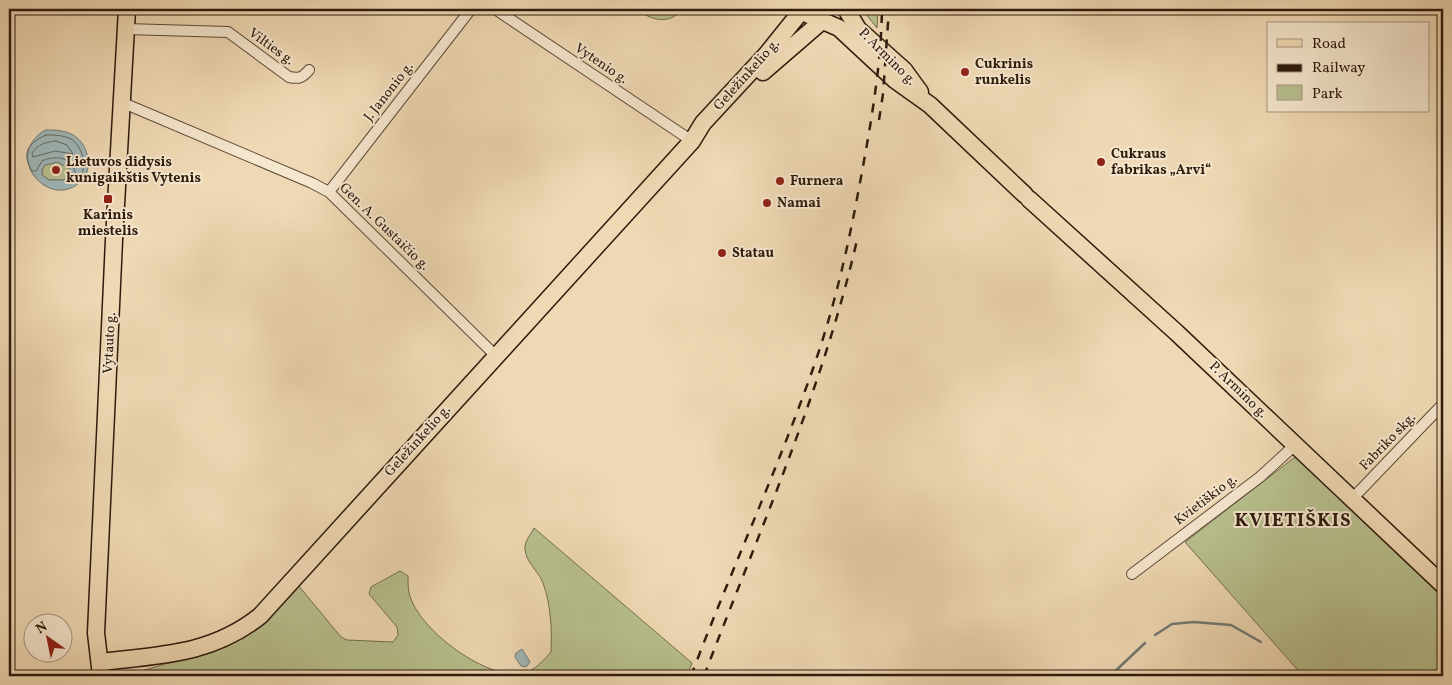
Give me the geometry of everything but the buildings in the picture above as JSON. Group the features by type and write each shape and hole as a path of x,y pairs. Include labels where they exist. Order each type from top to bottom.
{"main road":[{"name":"Vytauto g.","path":"100,669 96,633 127,9"},
{"path":"854,9 866,43"},
{"name":"Geležinkelio g.","path":"100,669 195,650 226,639 248,626 276,599 692,141 704,123 766,55 822,12"},
{"name":"Geležinkelio g.","path":"692,141 710,129 744,90 822,12"},
{"name":"P. Armino g.","path":"822,12 858,29 866,43"},
{"name":"P. Armino g.","path":"822,12 848,39 866,43 904,70 930,105 1027,197 1177,333 1443,585"}],"street":[{"name":"J. Janonio g.","path":"330,192 471,9"},
{"name":"Vytenio g.","path":"495,9 692,141"},
{"name":"Vilties g.","path":"126,29 228,32 289,77 298,79 303,77 309,70"},
{"name":"Gen. A. Gustaičio g.","path":"121,102 330,192 496,356"},
{"name":"Fabriko skg.","path":"1352,499 1443,404"},
{"name":"Kvietiškio g.","path":"1132,574 1260,477 1295,445"}],"green space":[{"path":"636,9 683,9 671,18 660,20"},
{"path":"862,9 878,9 877,28"},
{"path":"57,162 69,168 71,175 66,180 49,180 42,175 45,165"},
{"path":"1295,457 1443,595 1443,676 1303,676 1185,542"},
{"path":"534,528 692,663 687,676 125,676 228,645 264,621 298,585 341,637 347,640 393,642 398,635 397,627 369,594 371,587 400,571 408,576 410,596 418,612 442,639 475,662 492,669 509,673 528,672 539,665 551,652 550,617 546,591 525,549"}],"water":[{"path":"45,130 65,132 77,137 85,148 88,161 88,167 83,179 71,188 58,190 46,186 36,178 29,167 28,154 32,142","holes":["57,162 69,168 71,175 66,180 49,180 42,175 45,165"]},
{"path":"522,649 530,662 526,667 521,666 515,657 516,653"}],"waterway":[{"path":"1155,635 1172,624 1194,622 1231,625 1261,642"},
{"path":"1110,676 1145,643"}],"railway":[{"path":"691,676 802,400 829,318 850,232 867,144 877,76 882,9"},
{"path":"879,120 883,94 889,9"},
{"path":"704,676 808,406 843,296 857,240"}],"place":[{"name":"Cukrinis runkelis","path":"965,72"},
{"name":"Cukraus fabrikas „Arvi“","path":"1101,162"},
{"name":"Lietuvos didysis kunigaikštis Vytenis","path":"56,170"},
{"name":"Furnera","path":"780,181"},
{"name":"Karinis miestelis","path":"108,199"},
{"name":"Namai","path":"767,203"},
{"name":"Statau","path":"722,253"}],"district":[{"name":"KVIETIŠKIS","path":"1293,521"}]}
